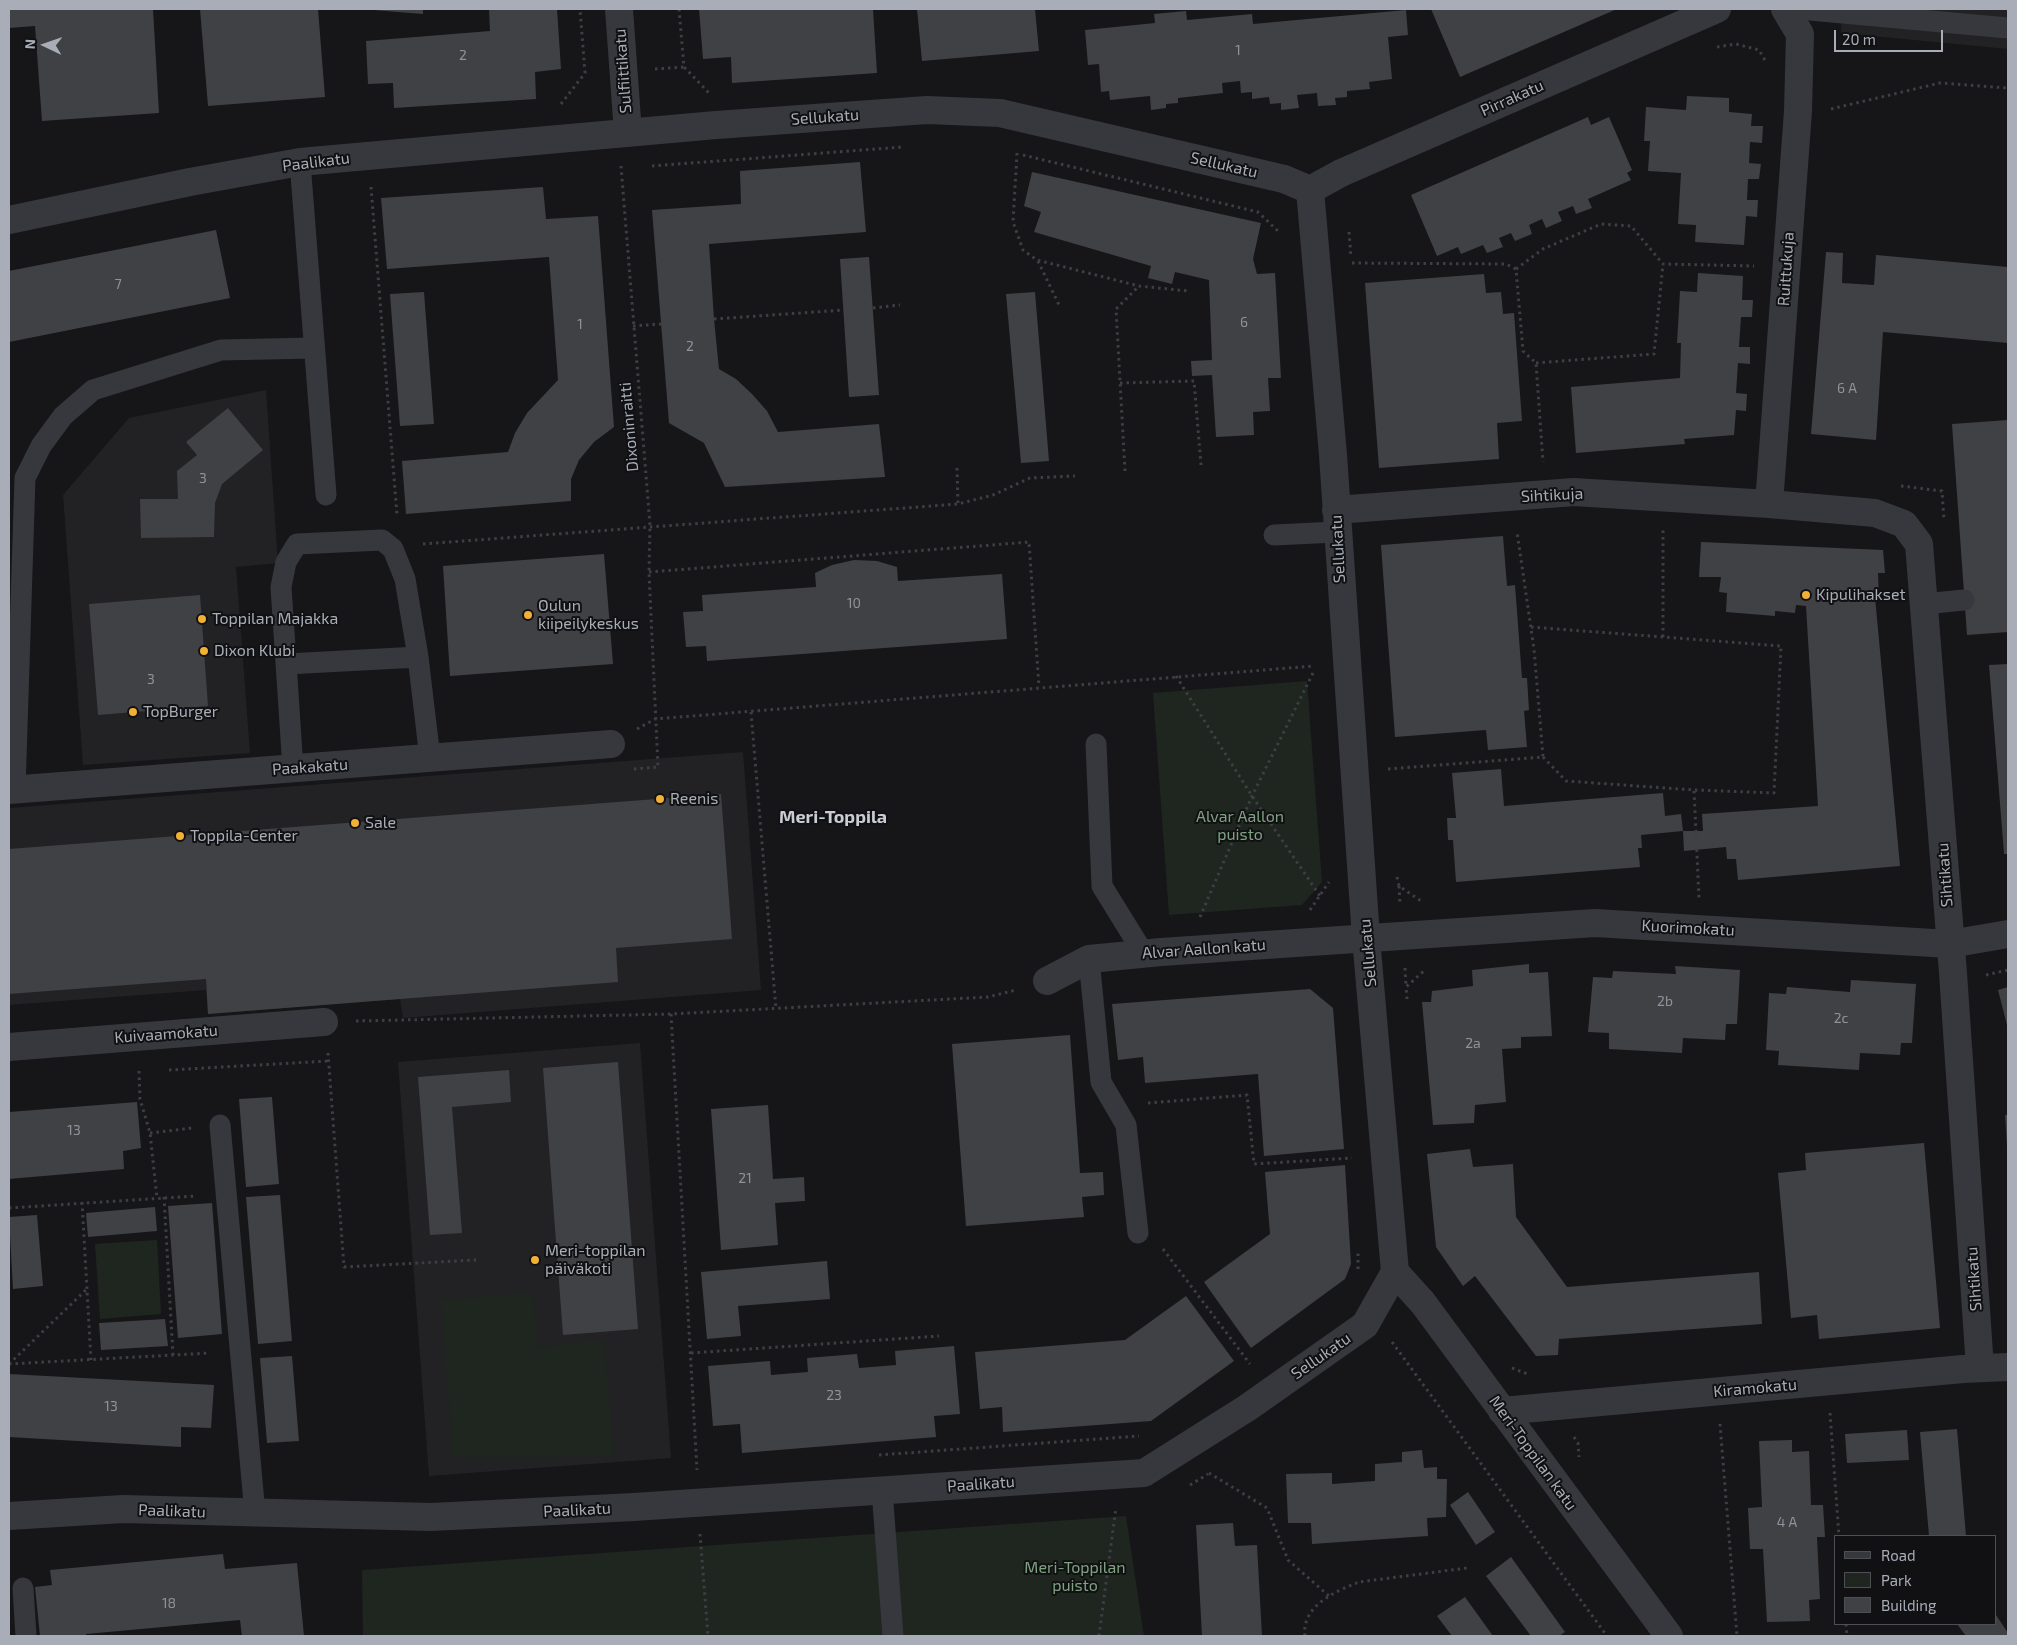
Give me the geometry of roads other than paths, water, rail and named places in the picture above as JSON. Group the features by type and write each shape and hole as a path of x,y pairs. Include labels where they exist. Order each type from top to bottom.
{"street":[{"name":"Sulfiittikatu","path":"619,9 628,133"},
{"name":"Pirrakatu","path":"1310,190 1341,173 1717,9"},
{"path":"1785,9 1799,21"},
{"name":"Ruittukuja","path":"1769,504 1798,112 1799,21"},
{"name":"Sellukatu","path":"628,133 927,110 1000,113 1284,180 1310,190 1366,938 1395,1272 1365,1325 1247,1408 1144,1473"},
{"name":"Paalikatu","path":"9,220 190,182 300,162 628,133"},
{"name":"Sihtikuja","path":"1336,521 1574,492 1769,504"},
{"name":"Sihtikatu","path":"1769,504 1875,513 1904,524 1919,544 1980,1368"},
{"name":"Paakakatu","path":"12,790 611,744"},
{"name":"Kuorimokatu","path":"1366,938 1595,923 1950,944 2008,934"},
{"name":"Alvar Aallon katu","path":"1047,982 1089,959 1366,938"},
{"name":"Kuivaamokatu","path":"9,1047 324,1022"},
{"name":"Meri-Toppilan katu","path":"1395,1272 1423,1303 1669,1636"},
{"name":"Kiramokatu","path":"1502,1411 2008,1367"},
{"name":"Paalikatu","path":"9,1516 123,1509 431,1518 634,1507 1144,1473"}],"lane":[{"path":"1799,21 2008,28"},
{"path":"300,162 313,348 326,495"},
{"path":"12,790 25,478 41,446 63,416 93,390 221,350 313,348"},
{"path":"1274,535 1336,521"},
{"path":"292,769 281,588 286,562 297,544 382,540 393,549 405,578 418,657 430,758"},
{"path":"1923,604 1964,600"},
{"path":"287,664 418,657"},
{"path":"1096,744 1102,886 1153,953"},
{"path":"1089,959 1101,1082 1126,1125 1138,1233"},
{"path":"220,1125 255,1514"},
{"path":"882,1490 893,1636"},
{"path":"23,1588 26,1636"}],"place":[{"name":"Kipulihakset","path":"1806,595"},
{"name":"Oulun kiipeilykeskus","path":"528,615"},
{"name":"Toppilan Majakka","path":"202,619"},
{"name":"Dixon Klubi","path":"204,651"},
{"name":"TopBurger","path":"133,712"},
{"name":"Reenis","path":"660,799"},
{"name":"Sale","path":"355,823"},
{"name":"Toppila-Center","path":"180,836"},
{"name":"Meri-toppilan päiväkoti","path":"535,1260"}],"district":[{"name":"Meri-Toppila","path":"833,817"}],"park label":[{"name":"Alvar Aallon puisto","path":"1240,826"},
{"name":"Meri-Toppilan puisto","path":"1075,1577"}]}
